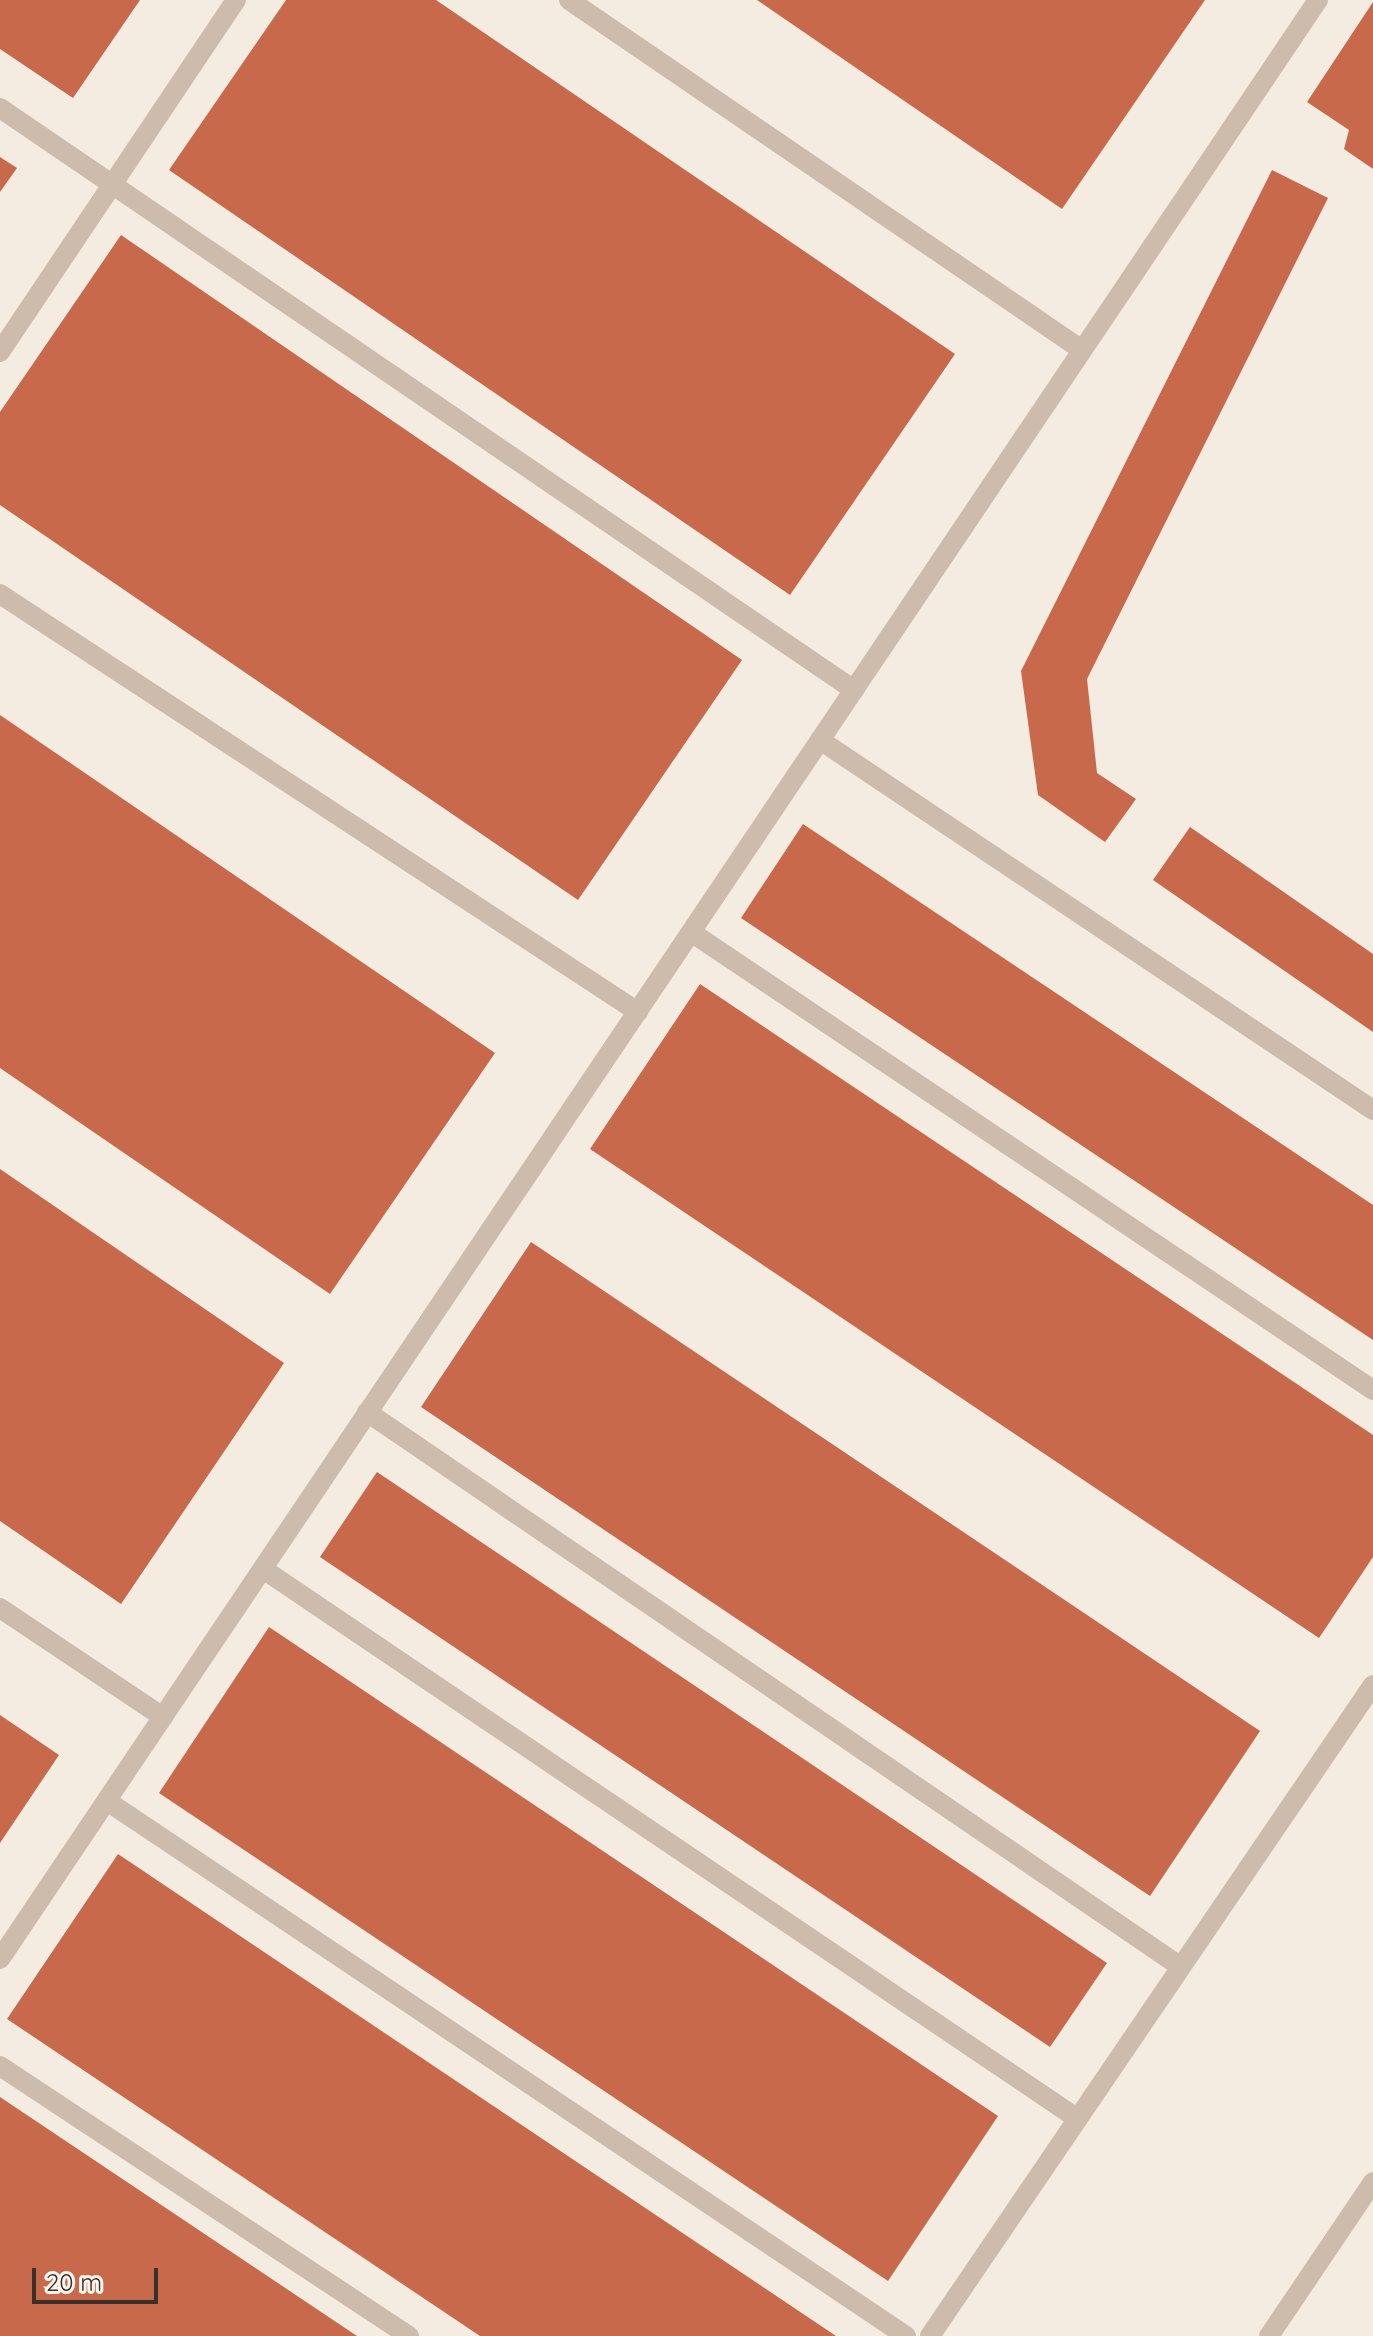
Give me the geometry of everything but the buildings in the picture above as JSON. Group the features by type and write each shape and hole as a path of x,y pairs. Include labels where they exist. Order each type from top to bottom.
{"street":[{"path":"0,352 236,0"},
{"path":"569,0 1082,350"},
{"path":"0,1959 1318,0"},
{"path":"0,108 854,690"},
{"path":"0,594 638,1012"},
{"path":"820,740 1373,1110"},
{"path":"691,932 1373,1390"},
{"path":"367,1412 1181,1967"},
{"path":"263,1569 1078,2119"},
{"path":"0,1608 163,1717"},
{"path":"930,2336 1373,1685"},
{"path":"107,1801 906,2336"},
{"path":"0,2066 409,2336"},
{"path":"1269,2336 1373,2182"}]}
